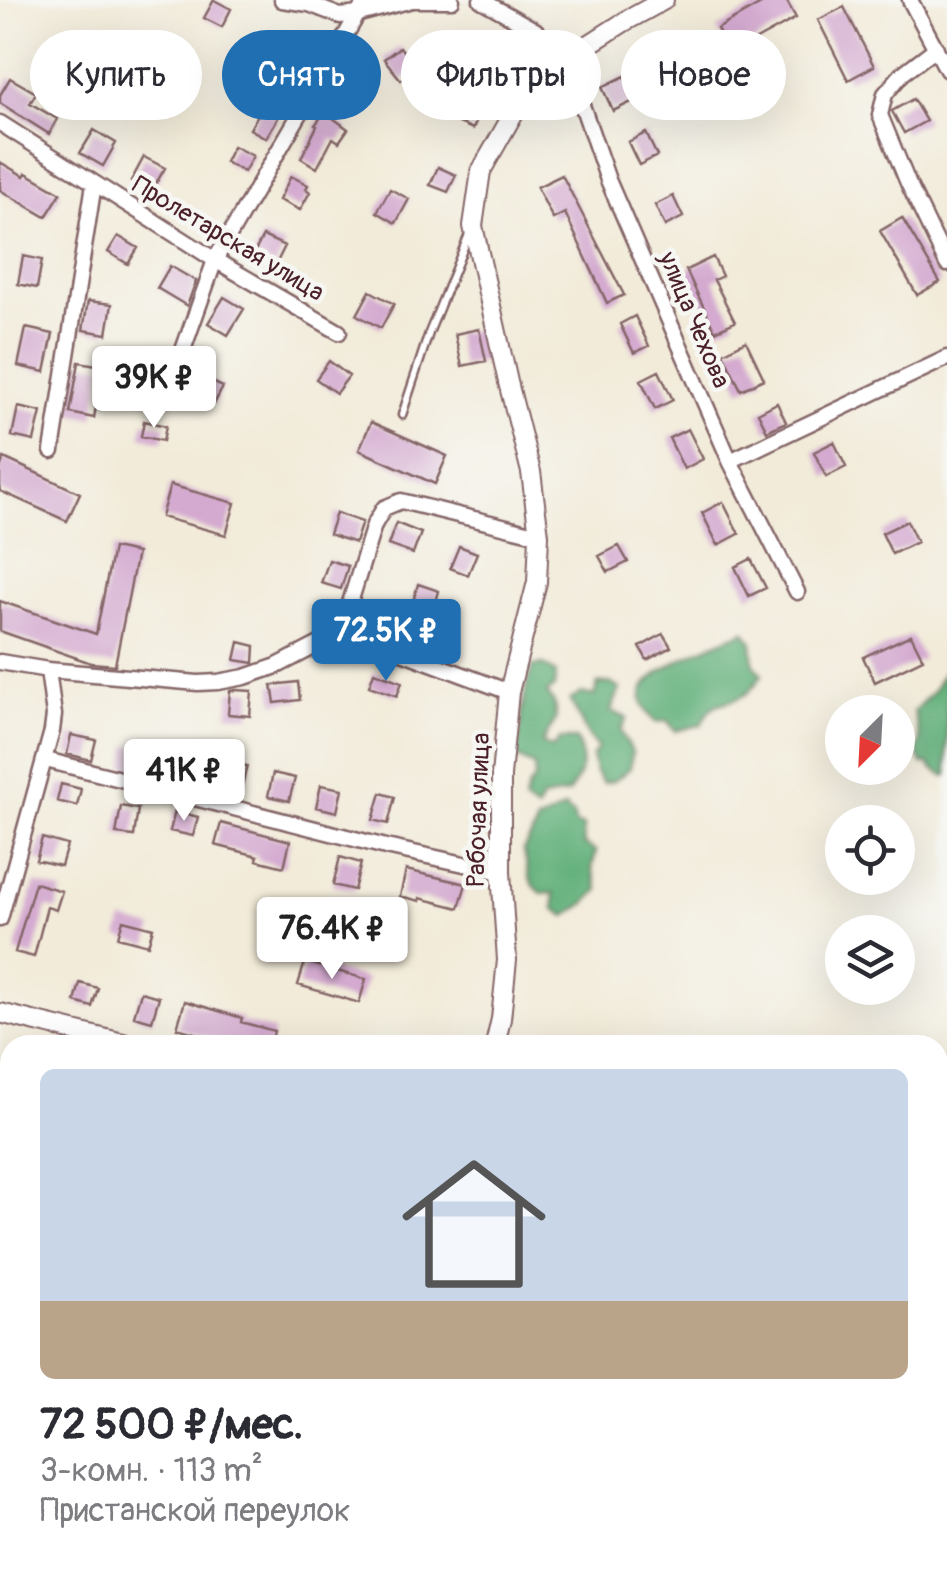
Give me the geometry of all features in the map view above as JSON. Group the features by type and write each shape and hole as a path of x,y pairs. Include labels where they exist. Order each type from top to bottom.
{"street":[{"path":"282,0 309,4 340,16 362,7 412,0 452,0"},
{"path":"481,0 535,30"},
{"path":"601,37 664,0"},
{"path":"910,0 947,70"},
{"path":"178,367 216,260 362,7"},
{"path":"936,48 902,74 885,94 880,115 947,264"},
{"path":"473,226 481,171 510,120"},
{"name":"улица Чехова","path":"587,120 608,180 730,462 797,592"},
{"name":"Пролетарская улица","path":"0,123 216,260 339,332"},
{"name":"Пролетарская улица","path":"52,451 94,184"},
{"name":"Рабочая улица","path":"473,226 531,472 539,534 537,582 510,692 501,776 500,872 507,960 497,1035"},
{"path":"730,462 947,358"},
{"path":"0,662 198,683 245,677 277,666 331,638 340,629 374,525 384,508 401,501 539,534"},
{"path":"340,629 510,692"},
{"path":"0,919 46,760 54,715 48,670"},
{"path":"46,760 386,847 500,872"},
{"path":"0,1013 90,1035"}],"lane":[{"path":"402,415 473,226"}],"green space":[{"path":"745,631 752,642 754,664 762,675 750,690 710,709 701,725 675,731 668,721 655,722 642,702 646,684 686,656"},
{"path":"947,643 945,776 929,764 922,764 917,752 920,741 915,716 915,710 933,691 946,668 943,655"},
{"path":"544,665 556,673 554,687 547,693 554,703 556,719 542,743 553,748 560,739 576,739 582,761 577,780 568,793 542,799 537,810 524,802 535,778 534,766 517,758 517,753 528,680 533,666"},
{"path":"610,683 620,689 611,711 627,718 621,731 632,752 630,768 614,781 603,783 592,757 598,748 570,700 582,693 594,696 597,684"},
{"path":"565,808 576,825 583,826 584,844 596,851 592,868 599,890 566,916 555,909 554,893 543,894 533,884 523,850 537,822"}],"building":[{"path":"214,0 231,9 222,27 204,18"},
{"path":"768,0 786,0 796,18 774,30 717,29"},
{"path":"844,7 874,66 848,80 818,20"},
{"path":"400,47 401,80 384,59"},
{"path":"10,78 30,90 30,120 56,120 49,134 0,103"},
{"path":"621,78 621,107 613,111 602,87"},
{"path":"913,99 926,121 904,133 892,111"},
{"path":"255,120 277,120 266,138 250,129"},
{"path":"319,120 336,120 348,129 339,142 333,138 317,168 301,158"},
{"path":"452,120 477,120 473,129"},
{"path":"94,130 116,143 103,166 80,153"},
{"path":"646,133 657,156 639,165 628,142"},
{"path":"233,146 253,156 244,172 225,162"},
{"path":"144,157 165,168 151,192 131,181"},
{"path":"0,162 61,193 46,217 0,190"},
{"path":"438,167 456,175 448,192 430,185"},
{"path":"562,175 624,295 607,303 565,213 553,219 537,187"},
{"path":"291,176 308,185 306,189 310,192 300,210 279,200"},
{"path":"390,189 409,199 396,223 377,212"},
{"path":"673,196 683,217 665,226 655,205"},
{"path":"902,218 940,282 917,295 880,231"},
{"path":"118,236 138,248 128,264 108,252"},
{"path":"263,236 285,246 275,266 253,255"},
{"path":"23,256 42,260 37,288 18,284"},
{"path":"713,257 722,276 714,280 735,322 715,331 686,270"},
{"path":"170,266 196,281 187,306 157,288"},
{"path":"370,291 394,304 381,328 357,315"},
{"path":"224,297 244,309 228,335 208,323"},
{"path":"88,301 112,304 107,334 83,330"},
{"path":"635,316 649,346 634,353 620,324"},
{"path":"26,328 53,334 45,372 18,366"},
{"path":"479,329 486,361 462,366 455,334"},
{"path":"746,341 764,379 741,390 723,353"},
{"path":"329,361 349,376 336,393 316,379"},
{"path":"79,362 103,366 94,418 70,413"},
{"path":"659,371 673,400 655,409 641,380"},
{"path":"196,374 223,387 214,404 188,392"},
{"path":"777,403 786,422 767,431 758,413"},
{"path":"18,407 41,412 34,441 12,436"},
{"path":"144,421 166,426 163,441 141,436"},
{"path":"371,422 447,456 435,484 359,450"},
{"path":"688,429 703,459 684,469 669,438"},
{"path":"834,442 846,467 826,477 814,452"},
{"path":"4,458 80,493 67,521 0,491"},
{"path":"170,485 235,503 226,535 161,517"},
{"path":"723,502 739,534 718,545 702,513"},
{"path":"336,513 362,522 355,543 329,534"},
{"path":"907,521 917,542 892,554 882,533"},
{"path":"396,523 421,533 413,554 388,545"},
{"path":"459,546 477,553 468,575 450,568"},
{"path":"619,546 628,562 608,572 599,556"},
{"path":"113,548 137,553 115,665 91,663 0,631 0,601 96,634"},
{"path":"751,559 766,588 749,596 735,567"},
{"path":"329,560 348,566 341,589 321,583"},
{"path":"418,584 439,591 433,612 412,605"},
{"path":"374,604 405,613 399,632 368,623"},
{"path":"663,634 671,647 647,660 640,647"},
{"path":"911,635 923,659 875,682 863,657"},
{"path":"239,642 255,646 254,663 235,660"},
{"path":"374,672 402,682 397,696 369,686"},
{"path":"298,682 300,700 275,703 272,685"},
{"path":"230,691 252,691 250,716 228,714"},
{"path":"71,735 96,740 91,760 67,754"},
{"path":"128,745 148,749 143,770 124,766"},
{"path":"172,751 198,757 192,781 166,775"},
{"path":"228,762 247,766 241,790 222,786"},
{"path":"273,773 295,778 289,801 268,796"},
{"path":"61,784 81,789 77,806 57,801"},
{"path":"321,785 342,789 337,812 316,807"},
{"path":"381,793 395,797 388,824 373,820"},
{"path":"121,806 138,809 134,836 116,834"},
{"path":"175,811 198,817 193,836 170,831"},
{"path":"221,823 290,841 284,867 215,845"},
{"path":"42,838 67,845 61,866 36,860"},
{"path":"340,857 361,863 354,890 333,885"},
{"path":"406,870 466,884 459,908 400,896"},
{"path":"35,883 62,891 56,910 47,907 34,957 15,952"},
{"path":"123,920 153,928 148,945 118,937"},
{"path":"305,962 366,979 359,1003 298,985"},
{"path":"80,983 98,988 92,1007 75,1002"},
{"path":"141,992 159,997 152,1021 134,1016"},
{"path":"185,1001 274,1031 273,1035 201,1035 177,1028"}]}
